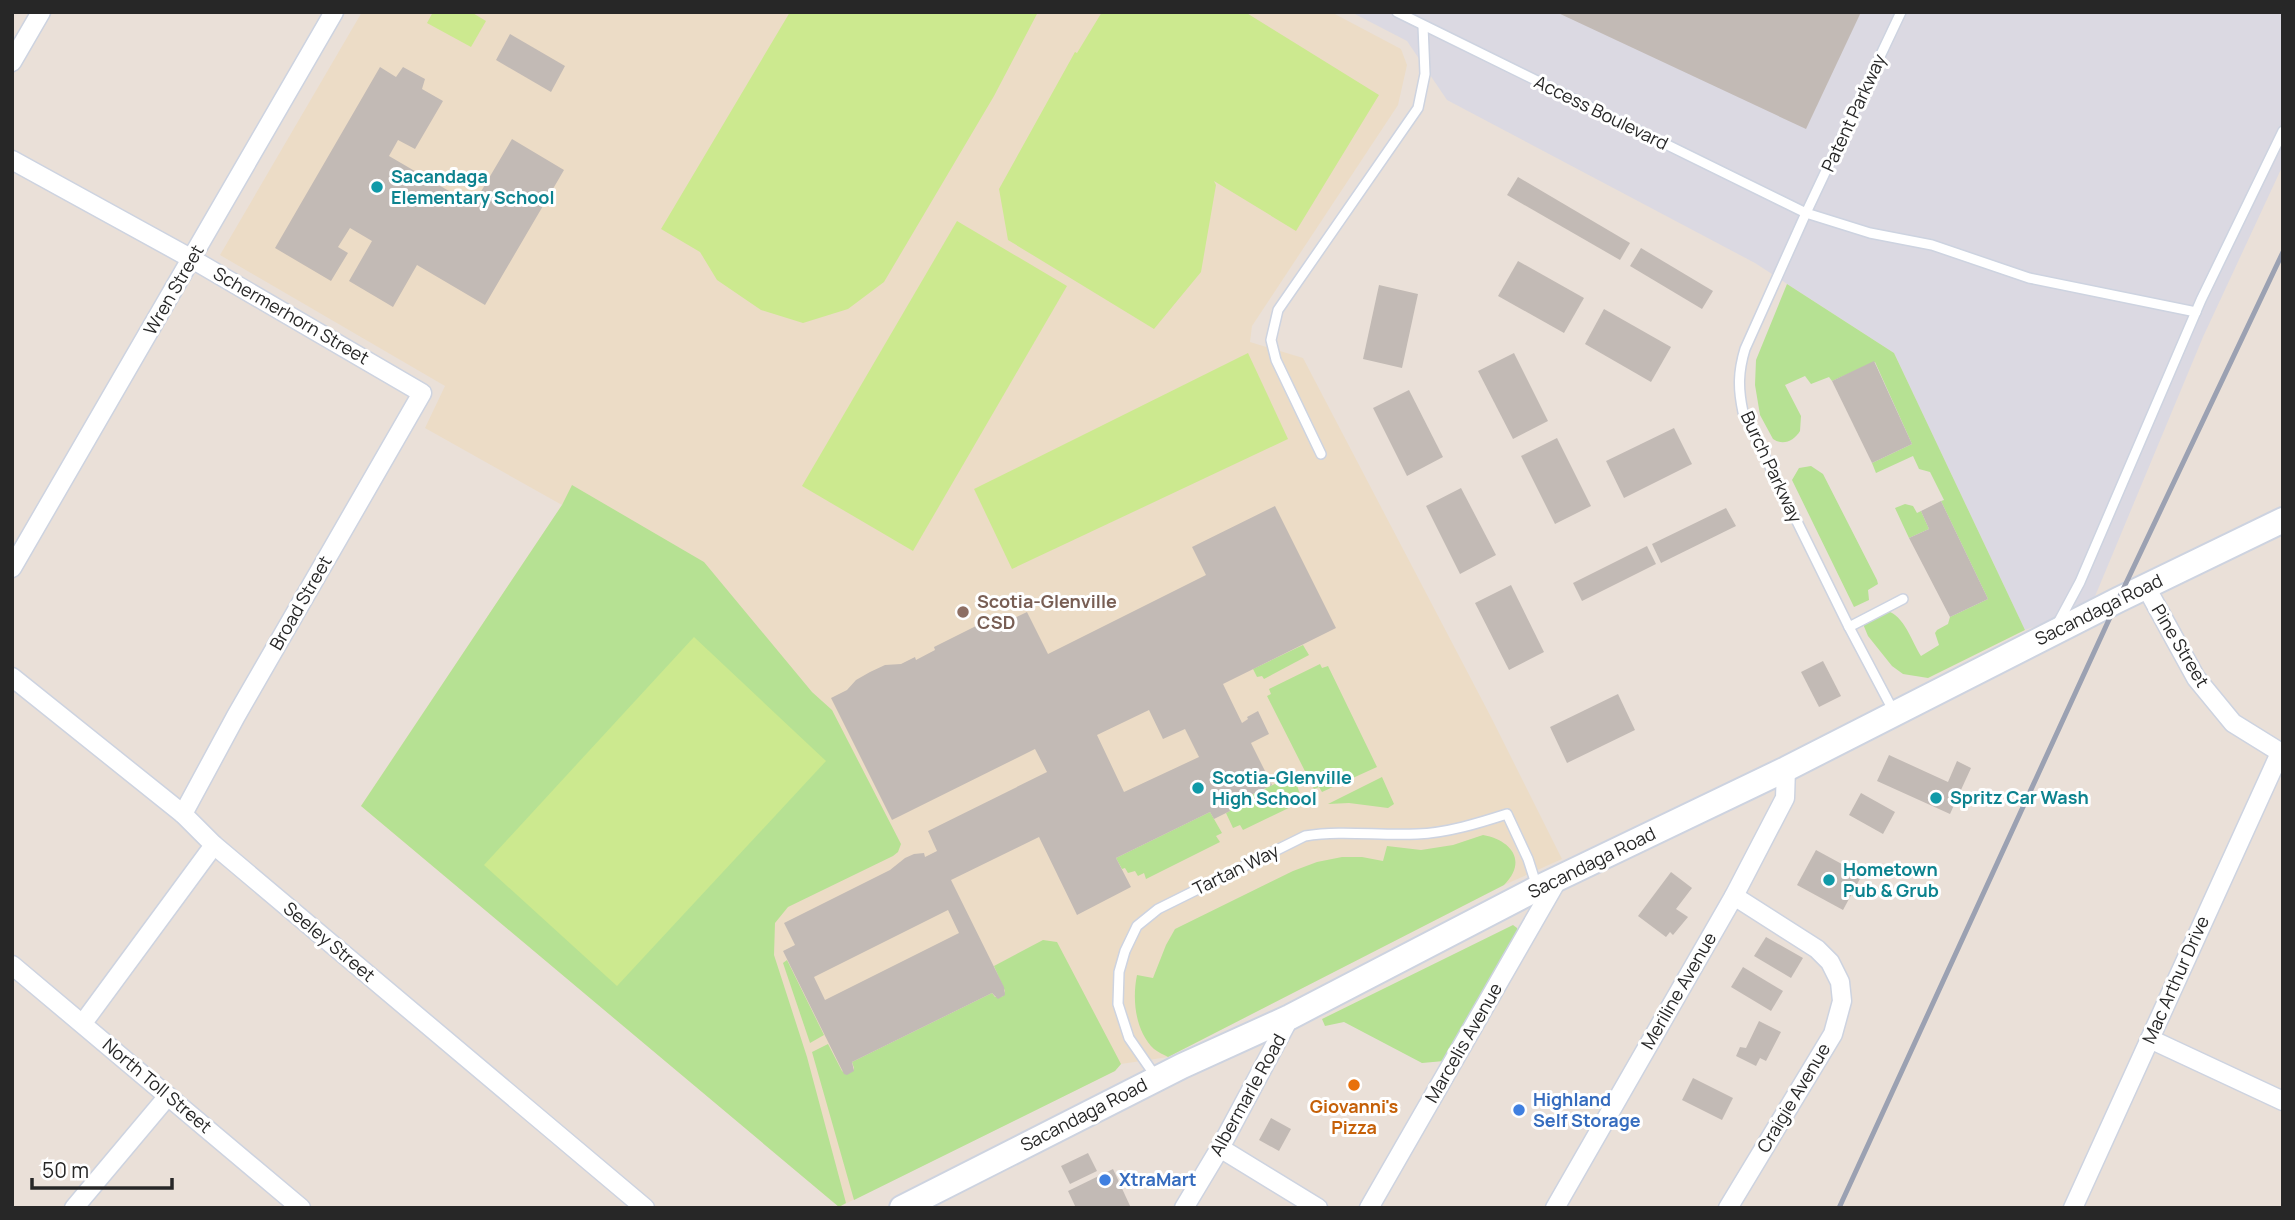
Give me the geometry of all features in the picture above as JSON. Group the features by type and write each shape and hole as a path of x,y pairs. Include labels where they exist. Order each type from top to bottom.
{"main road":[{"name":"Sacandaga Road","path":"902,1208 2283,520"}],"street":[{"path":"12,62 41,12"},
{"name":"Wren Street","path":"12,568 334,12"},
{"name":"Schermerhorn Street","path":"12,160 192,259 422,393"},
{"name":"Broad Street","path":"183,814 236,716 422,393"},
{"name":"Pine Street","path":"2146,587 2196,678 2233,723 2281,754"},
{"name":"Seeley Street","path":"12,677 183,814 214,845 645,1208"},
{"name":"Mac Arthur Drive","path":"2073,1208 2281,754"},
{"name":"Meriline Avenue","path":"1555,1208 1734,896 1785,798 1786,769"},
{"path":"83,1023 214,845"},
{"name":"Marcelis Avenue","path":"1369,1208 1548,884"},
{"name":"Craigie Avenue","path":"1728,1208 1833,1034 1842,1001 1840,982 1830,962 1817,949 1734,896"},
{"name":"North Toll Street","path":"12,965 301,1208"},
{"name":"Albermarle Road","path":"1184,1208 1290,1017"},
{"path":"2150,1039 2283,1101"},
{"path":"74,1208 168,1096"},
{"path":"1220,1147 1318,1208"}],"lane":[{"name":"Access Boulevard","path":"1397,12 1806,213 1870,233 1932,245 2029,278 2196,312"},
{"name":"Patent Parkway","path":"1806,213 1901,12"},
{"path":"1321,454 1276,360 1271,340 1278,310 1418,108 1425,74 1423,26"},
{"path":"2052,634 2080,582 2196,312 2283,131"},
{"name":"Burch Parkway","path":"1806,213 1745,349 1739,369 1739,391 1743,412 1894,713"},
{"path":"1849,627 1903,599"},
{"name":"Tartan Way","path":"1157,1079 1129,1038 1118,1004 1119,972 1125,951 1137,926 1158,909 1305,836 1330,832 1420,834 1507,814 1528,859 1548,884"}],"shaded area":[{"name":"Scotia-Glenville CSD","path":"362,12 1331,12 1401,49 1407,65 1398,105 1252,326 1250,342 1303,358 1492,719 1562,859 1504,885 1168,1057 1121,1064 1115,1071 839,1207 361,806 562,505 425,428 445,386 220,255"},
{"path":"1351,12 2283,12 2283,165 2203,337 2091,606 2025,630 1894,353 1755,263 1447,100 1407,41"}],"green space":[{"path":"433,12 471,12 486,21 471,47 427,23"},
{"path":"790,12 1038,12 994,96 884,282 848,309 803,323 761,310 717,280 700,252 661,229"},
{"path":"1102,12 1245,12 1379,95 1296,231 1214,181 1216,185 1201,272 1154,329 1008,240 999,189 1075,52 1077,53"},
{"path":"957,221 1067,286 913,551 802,486"},
{"path":"1787,284 1894,353 2025,630 1928,678 1903,674 1892,666 1868,636 1863,624 1887,611 1903,623 1921,656 1939,645 1935,633 1948,624 1950,617 1988,599 1930,472 1919,469 1913,456 1876,473 1872,463 1912,444 1875,362 1832,381 1829,377 1811,384 1805,376 1785,385 1801,416 1800,431 1788,441 1773,439 1760,415 1755,385 1756,360"},
{"path":"1248,353 1288,439 1012,569 974,489"},
{"path":"1811,466 1823,474 1877,580 1878,584 1868,590 1869,600 1854,607 1792,480 1799,468"},
{"path":"572,485 704,562 812,692 832,710 901,844 893,856 788,907 775,923 774,955 807,1057 846,1203 839,1207 361,806 562,505"},
{"path":"1905,504 1913,506 1917,513 1921,511 1929,529 1909,538 1895,508"},
{"path":"694,637 826,761 617,986 484,865"},
{"path":"1303,645 1309,655 1264,679 1262,676 1257,677 1253,669"},
{"path":"1320,664 1322,668 1328,666 1377,767 1322,792 1319,787 1314,789 1267,696 1271,694 1269,689"},
{"path":"1294,775 1300,795 1295,798 1297,804 1243,830 1240,825 1233,828 1226,813 1230,811 1228,806"},
{"path":"1382,777 1394,804 1388,808 1349,803 1328,804"},
{"path":"1210,812 1222,833 1216,836 1220,842 1146,879 1144,873 1138,876 1135,871 1128,873 1125,868 1122,869 1116,858"},
{"path":"1483,835 1501,842 1513,853 1515,868 1504,885 1168,1057 1148,1042 1136,1014 1137,975 1153,978 1175,929 1293,871 1317,862 1342,857 1383,861 1387,846 1421,850 1453,845"},
{"path":"1513,925 1518,932 1444,1061 1422,1063 1344,1022 1325,1026 1322,1019"},
{"path":"1043,940 1057,942 1121,1064 1115,1071 854,1200 812,1052 828,1044 842,1071 847,1074 853,1071 852,1062 992,993 995,997 1002,997 1005,991 994,966"},
{"path":"787,960 824,1035 810,1043 783,963"}],"building":[{"path":"1556,12 1861,12 1806,129"},
{"path":"510,34 565,66 551,92 496,60"},
{"name":"Sacandaga Elementary School","path":"380,67 396,77 403,67 425,79 422,89 443,101 415,149 398,140 389,156 473,205 512,139 564,170 485,305 417,265 393,307 349,281 372,241 350,228 338,247 348,253 331,281 275,248"},
{"path":"1518,177 1630,243 1620,260 1507,195"},
{"path":"1641,248 1713,291 1702,309 1630,266"},
{"path":"1518,261 1584,298 1564,333 1498,296"},
{"path":"1379,285 1418,294 1402,368 1363,359"},
{"path":"1604,309 1671,347 1651,382 1585,344"},
{"path":"1514,353 1548,421 1513,439 1478,371"},
{"path":"1874,361 1912,444 1872,463 1832,381"},
{"path":"1409,390 1443,457 1407,476 1373,408"},
{"path":"1674,428 1692,464 1624,498 1606,461"},
{"path":"1557,438 1591,506 1555,524 1521,456"},
{"path":"1461,488 1496,555 1460,574 1426,506"},
{"path":"1941,501 1988,599 1950,617 1909,538 1929,529 1921,511"},
{"name":"Scotia-Glenville High School","path":"1275,506 1336,628 1223,684 1242,723 1258,711 1269,734 1251,743 1272,785 1228,806 1230,811 1214,819 1210,812 1116,858 1131,887 1077,915 1039,837 951,880 1004,987 1005,995 998,999 992,993 852,1062 854,1071 844,1074 783,951 795,945 784,923 890,870 905,858 924,853 925,857 937,851 928,831 1047,772 1035,749 892,820 831,698 847,690 856,680 870,672 885,665 901,664 915,657 916,660 935,650 934,647 990,619 994,628 1027,612 1048,654 1206,575 1192,547","holes":["1149,710 1163,739 1185,729 1199,757 1124,792 1097,735","948,910 959,933 825,1000 814,977"]},
{"path":"1726,508 1736,526 1661,563 1652,544"},
{"path":"1647,546 1656,564 1582,601 1573,583"},
{"path":"1511,585 1544,652 1509,670 1475,603"},
{"path":"1823,661 1841,696 1819,707 1801,672"},
{"path":"1618,694 1635,730 1567,763 1550,727"},
{"name":"Spritz Car Wash","path":"1889,755 1948,782 1957,761 1971,768 1950,814 1877,781"},
{"path":"1861,793 1895,812 1883,834 1849,815"},
{"name":"Hometown Pub & Grub","path":"1816,850 1862,875 1843,910 1797,885"},
{"path":"1671,872 1692,888 1676,909 1688,917 1673,935 1670,932 1666,937 1638,916"},
{"path":"1766,937 1803,958 1791,978 1754,956"},
{"path":"1743,967 1783,991 1771,1011 1731,987"},
{"path":"1759,1021 1781,1032 1766,1061 1760,1058 1756,1066 1736,1056 1740,1047 1746,1048"},
{"path":"1693,1078 1733,1098 1722,1120 1682,1100"},
{"path":"1271,1118 1291,1129 1279,1151 1259,1140"},
{"path":"1088,1153 1097,1171 1070,1184 1061,1166"},
{"name":"XtraMart","path":"1113,1169 1131,1208 1076,1208 1068,1191"}],"railway":[{"path":"1839,1208 2118,600 2283,252"}],"place":[{"name":"Sacandaga Elementary School","path":"377,187"},
{"name":"Scotia-Glenville CSD","path":"963,612"},
{"name":"Scotia-Glenville High School","path":"1198,788"},
{"name":"Spritz Car Wash","path":"1936,798"},
{"name":"Hometown Pub & Grub","path":"1829,880"},
{"name":"Giovanni's Pizza","path":"1354,1085"},
{"name":"Highland Self Storage","path":"1519,1110"},
{"name":"XtraMart","path":"1105,1180"}]}
